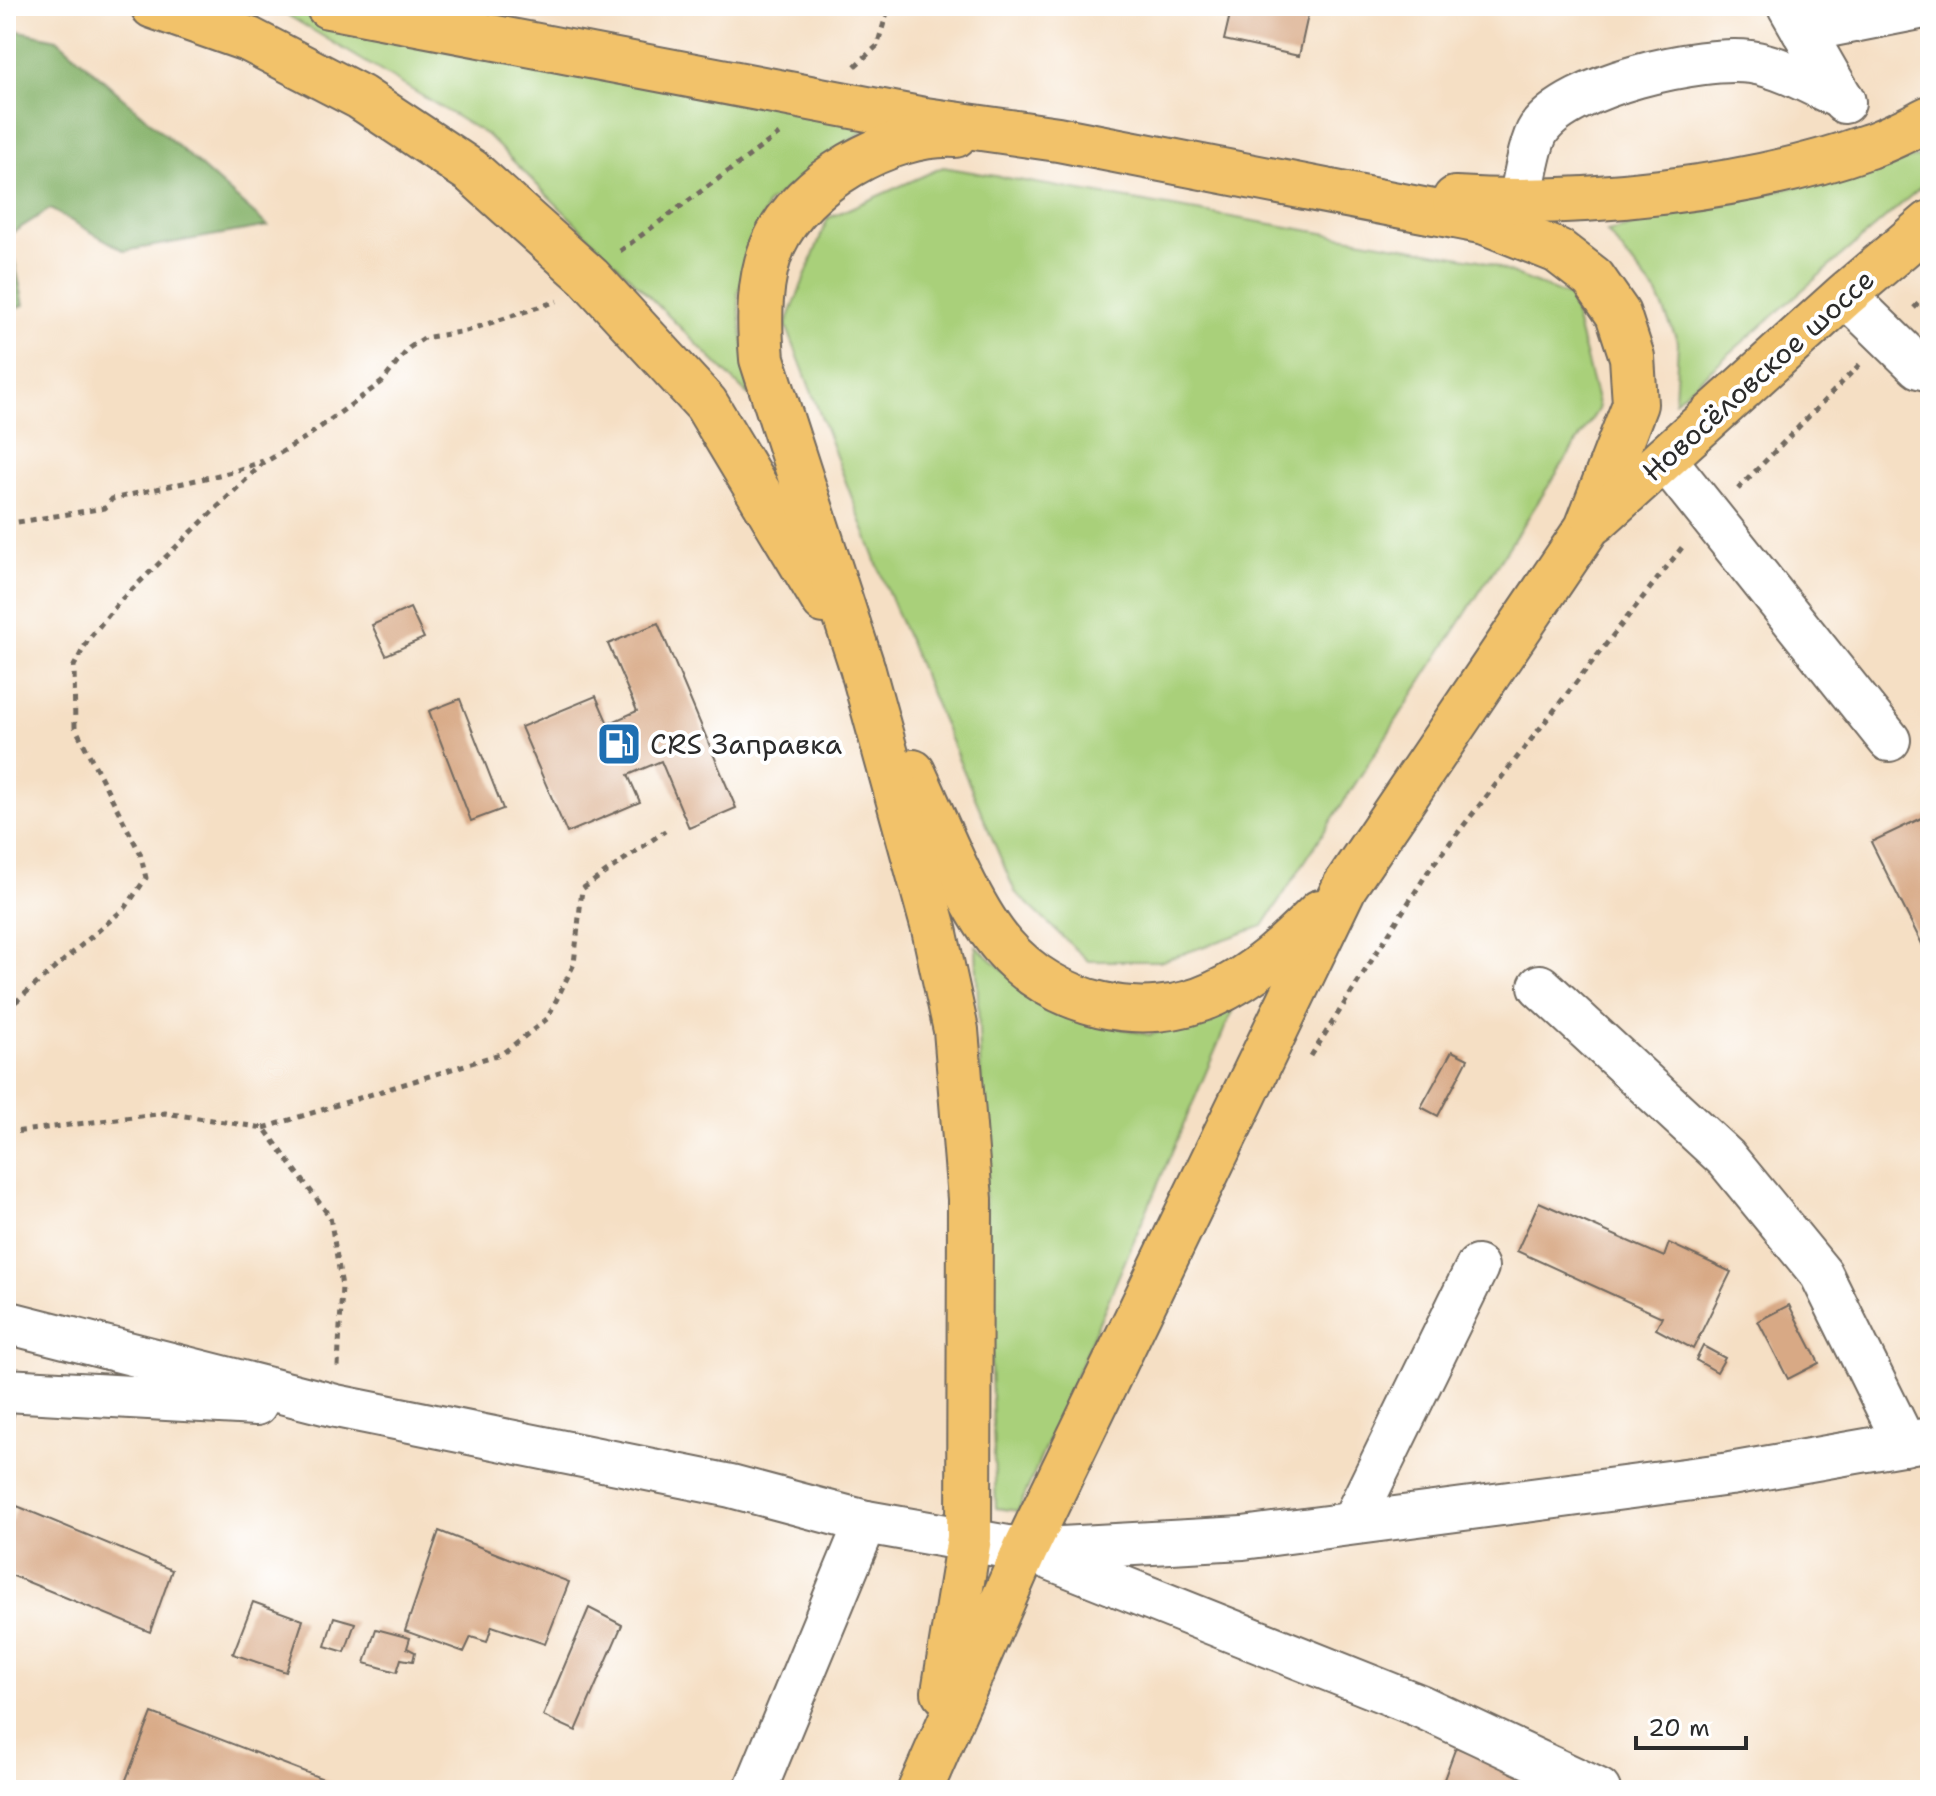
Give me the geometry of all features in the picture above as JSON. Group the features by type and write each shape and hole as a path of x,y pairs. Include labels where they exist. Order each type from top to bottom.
{"main road":[{"path":"153,6 250,40 360,97 471,171 589,277 706,404 862,667 973,898 1002,946 1042,981 1100,1007 1159,1009 1214,994 1279,953 1345,886"},
{"path":"328,6 925,120 1058,139 1485,222 1558,251 1593,278 1618,314 1632,357 1635,404 1587,528 1345,886 1025,1550 927,1772"},
{"path":"1333,191 1520,200 1631,194 1751,177 1869,146 1930,118"},
{"path":"927,1772 969,1538 970,1199 956,1030 931,917 862,667 762,359 759,318 773,245 793,212 854,161 946,134 1058,139"},
{"name":"Новосёловское шоссе","path":"1587,528 1845,295 1930,223"}],"lane":[{"path":"1869,146 1796,18 1930,6"},
{"path":"1520,200 1539,129 1579,97 1617,80 1683,67 1750,62 1787,72 1843,99"},
{"path":"1845,295 1919,367 1930,370"},
{"path":"1664,458 1713,515 1889,740"},
{"path":"1025,1550 1243,1538 1730,1474 1917,1441 1821,1274 1726,1158 1540,986"},
{"path":"1352,1523 1477,1267"},
{"path":"6,1322 336,1406 731,1486 866,1522 1025,1550 1093,1573 1420,1706 1599,1790"},
{"path":"6,1390 217,1403 336,1406"},
{"path":"755,1790 866,1522"}],"path":[{"path":"819,99 877,46 889,6"},
{"path":"1303,1070 1431,867 1672,557 1930,292"},
{"path":"6,1010 126,907 146,878 140,853 75,727 74,666 88,640 120,601 262,464 308,436"},
{"path":"6,524 105,508 112,499 232,472 275,456"},
{"path":"6,1133 165,1113 264,1128 503,1053 547,1019 574,964 582,889 665,831"},
{"path":"264,1128 330,1217 342,1286 336,1406"}],"green space":[{"path":"274,7 872,124 767,204 738,294 749,396 487,135"},
{"path":"6,28 57,39 268,226 125,251 50,209 9,235 24,305 6,312"},
{"path":"1930,154 1930,179 1675,401 1678,342 1657,294 1607,232"},
{"path":"943,167 1479,260 1570,297 1599,408 1263,926 1162,961 1088,961 1015,892 889,595 786,325 828,218"},
{"path":"976,946 1052,1012 1150,1035 1234,1007 1018,1511 996,1508"}],"building":[{"path":"1232,6 1310,6 1299,56 1224,40"},
{"path":"410,608 424,638 386,655 372,625"},
{"name":"CRS Заправка","path":"658,623 736,808 689,828 661,761 628,775 640,802 567,833 521,727 596,696 608,724 637,711 608,644"},
{"path":"460,699 503,809 471,821 429,711"},
{"path":"1930,814 1930,960 1871,842"},
{"path":"1452,1051 1468,1059 1438,1116 1421,1107"},
{"path":"1539,1202 1664,1257 1669,1243 1731,1272 1693,1349 1656,1329 1662,1317 1517,1251"},
{"path":"1789,1305 1819,1363 1788,1379 1758,1321"},
{"path":"1703,1346 1725,1358 1717,1372 1696,1360"},
{"path":"6,1412 14,1415 6,1436"},
{"path":"17,1506 172,1570 150,1632 6,1573 6,1536"},
{"path":"439,1531 569,1582 545,1644 492,1626 487,1642 471,1637 464,1652 405,1631"},
{"path":"253,1602 303,1620 286,1672 233,1654"},
{"path":"589,1608 622,1625 576,1731 543,1716"},
{"path":"334,1617 355,1623 345,1652 325,1646"},
{"path":"376,1629 410,1638 407,1648 415,1652 413,1661 401,1659 397,1672 365,1663"},
{"path":"152,1713 352,1790 122,1790"},
{"path":"1456,1747 1522,1775 1517,1790 1440,1790"}],"place":[{"name":"CRS Заправка","path":"619,744"}]}
